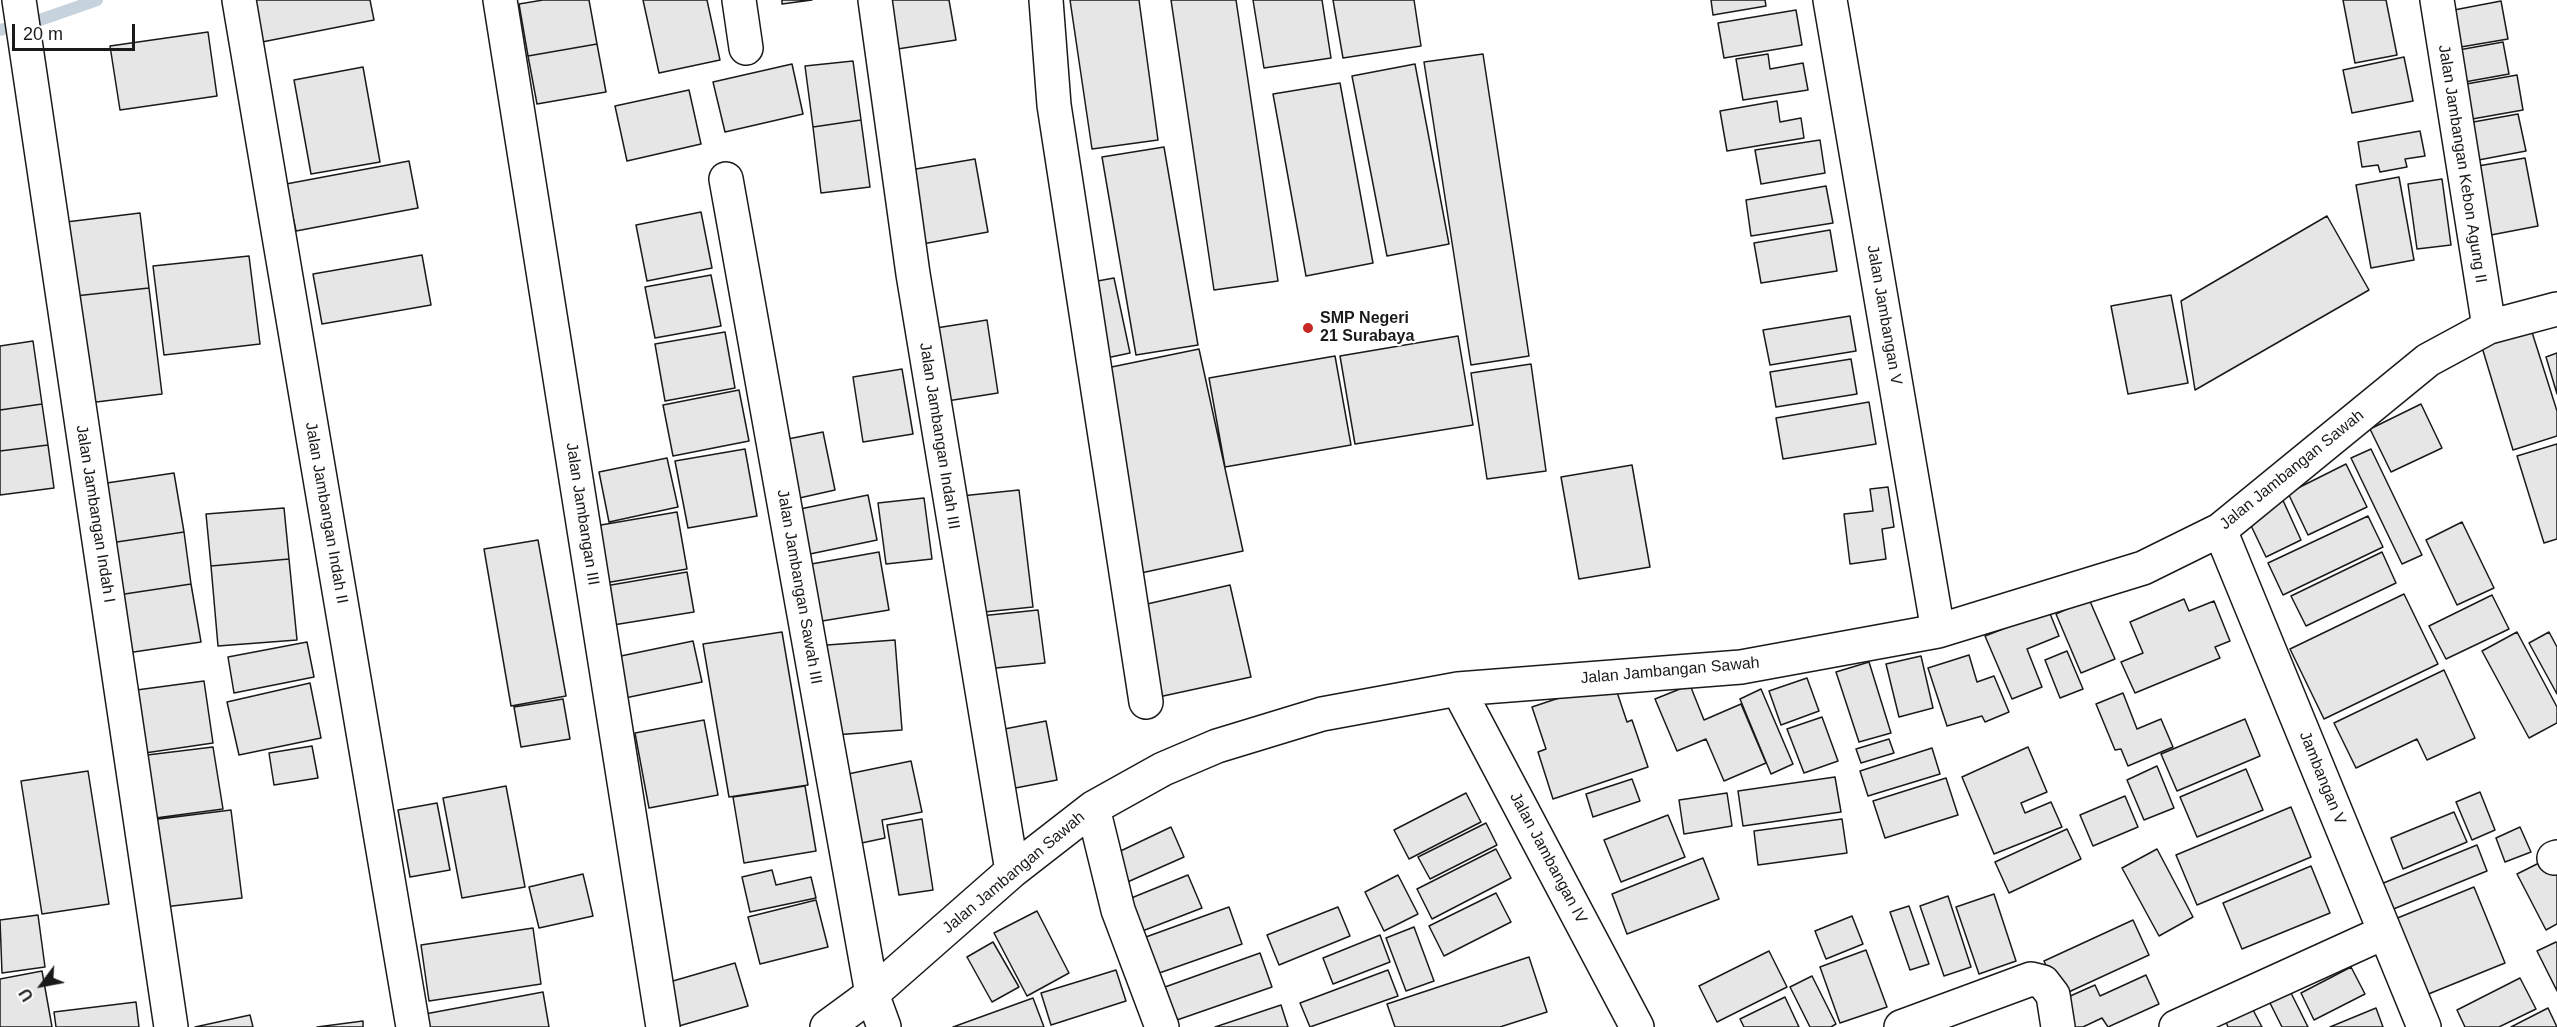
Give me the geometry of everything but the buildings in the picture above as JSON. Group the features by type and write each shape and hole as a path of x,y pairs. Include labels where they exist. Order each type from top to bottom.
{"street":[{"name":"Jalan Jambangan III","path":"500,0 663,1027"},
{"path":"739,0 746,48"},
{"name":"Jalan Jambangan Indah III","path":"875,0 913,274 1012,871"},
{"path":"1046,0 1054,105 1146,702"},
{"name":"Jalan Jambangan V","path":"1830,0 1938,631"},
{"name":"Jalan Jambangan Kebon Agung II","path":"2437,0 2489,327"},
{"name":"Jalan Jambangan Indah II","path":"239,1 413,1027"},
{"name":"Jalan Jambangan Indah I","path":"19,5 171,1027"},
{"name":"Jalan Jambangan Sawah III","path":"726,179 872,994"},
{"name":"Jalan Jambangan Sawah","path":"827,1027 872,994 1012,871 1093,808 1163,769 1217,746 1322,714 1458,689 1741,667 1938,631 2143,568 2220,530 2428,360 2489,327 2557,309"},
{"name":"Jambangan V","path":"2220,530 2424,1027"},
{"name":"Jalan Jambangan IV","path":"1458,689 1637,1027"},
{"path":"1093,808 1118,910 1162,1027"},
{"path":"2176,1027 2385,932"},
{"path":"1901,1027 2031,979 2043,982 2053,995 2058,1027"},
{"path":"872,994 884,1027"}],"waterway":[{"path":"0,30 34,22 97,0"}],"place":[{"name":"SMP Negeri 21 Surabaya","path":"1308,328"}]}
